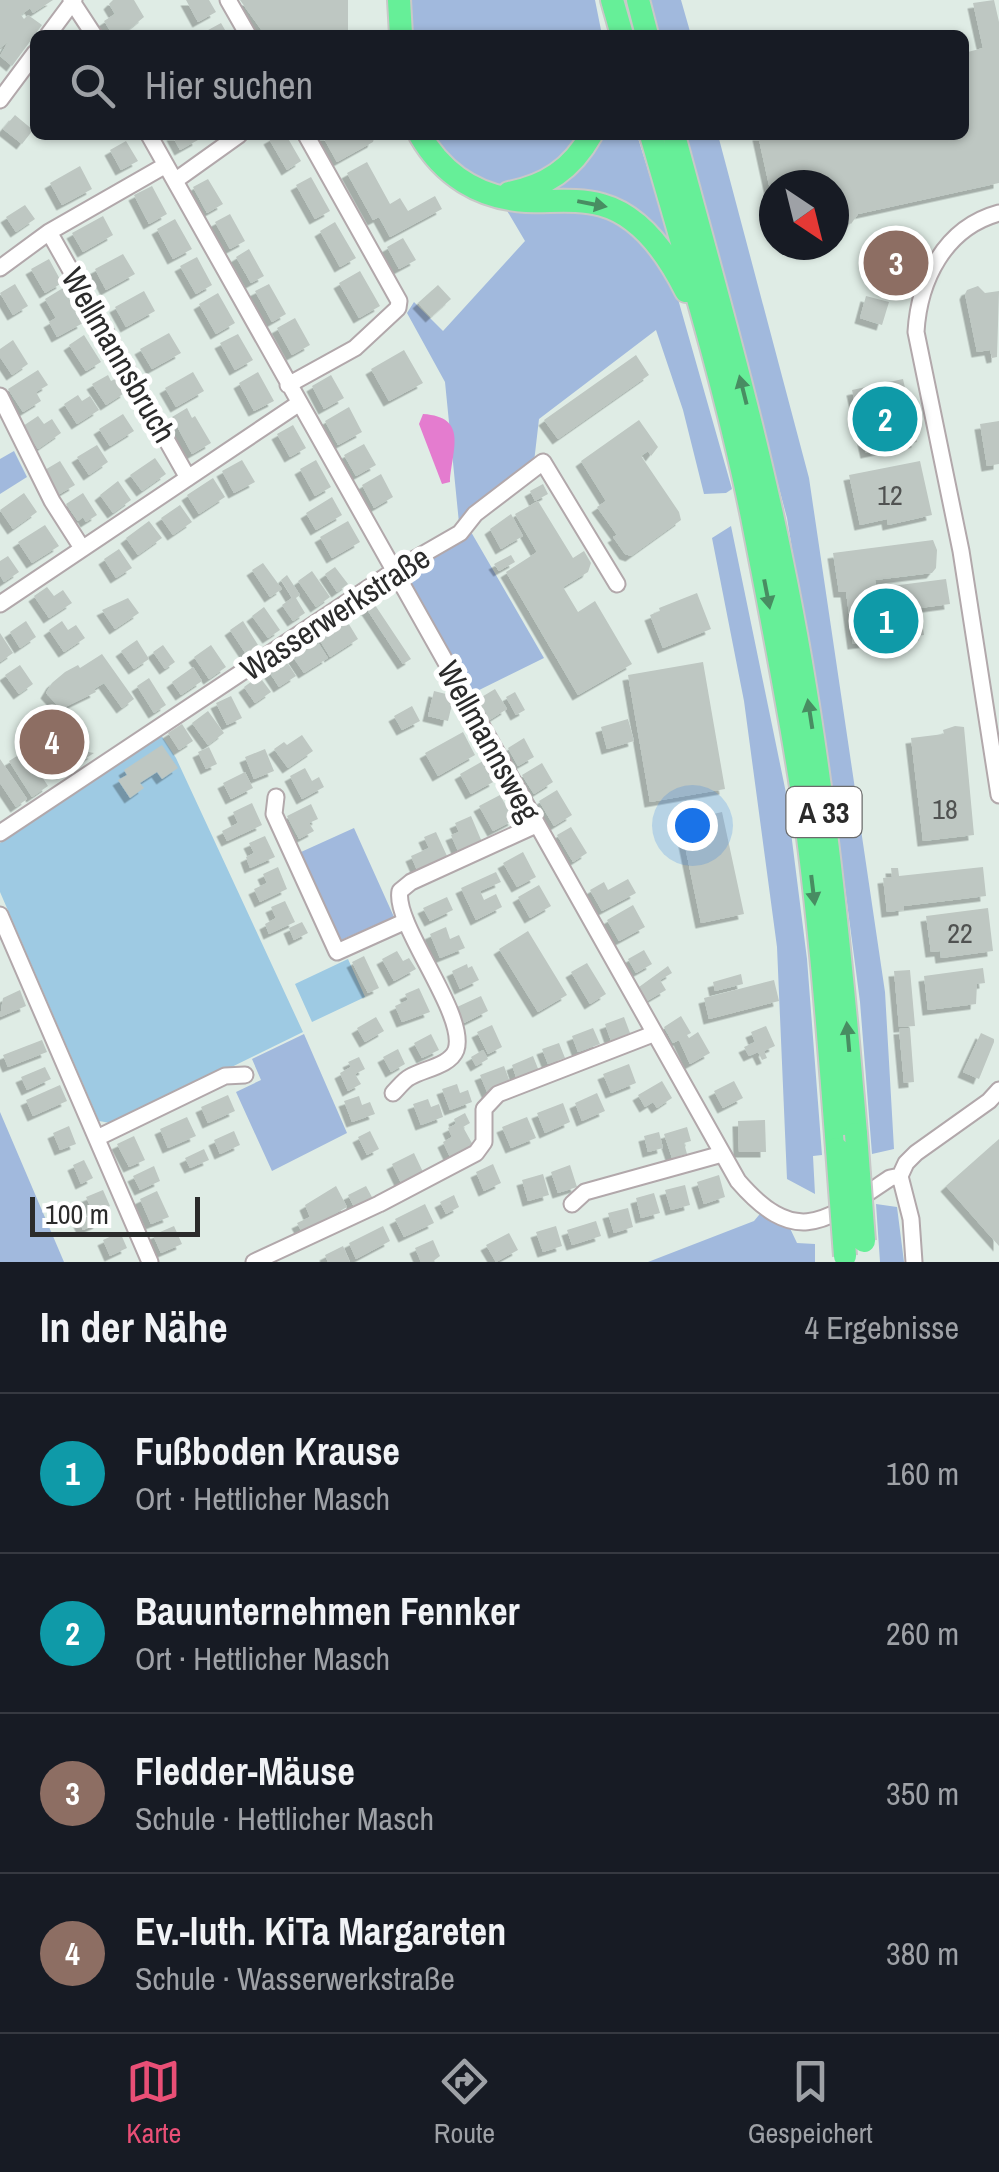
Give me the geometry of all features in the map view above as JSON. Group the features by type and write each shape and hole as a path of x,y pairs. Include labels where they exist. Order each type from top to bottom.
{"highway":[{"path":"399,0 401,30"},
{"path":"604,0 607,30"},
{"path":"612,0 621,30"},
{"path":"638,0 646,30"},
{"path":"423,140 439,166 471,188 523,201 570,200 604,205 625,216 648,234 671,263 713,355"},
{"path":"496,196 550,180 572,163 588,140"},
{"name":"A 33","path":"652,140 713,355 757,492 802,797 826,1001 837,1148 855,1255"},
{"name":"A 33","path":"675,140 801,662 822,792 856,1134 855,1255"}],"street":[{"path":"228,0 245,30"},
{"path":"52,30 73,1 91,30"},
{"path":"0,100 30,59"},
{"name":"Wellmannsweg","path":"153,140 653,1034 738,1181 757,1203 787,1222 827,1217 890,1178 900,1176 916,1154 990,1101 999,1090"},
{"path":"176,180 233,140"},
{"path":"288,385 355,348 398,308 400,301 309,140"},
{"path":"0,268 49,232 166,165"},
{"path":"999,213 959,235 935,262 918,304 916,332 961,551 999,795"},
{"name":"Wellmannsbruch","path":"49,232 188,478"},
{"path":"0,396 38,475 82,548"},
{"path":"0,604 298,404"},
{"name":"Wasserwerkstraße","path":"0,834 394,571 460,534 475,514 543,462 617,584"},
{"path":"276,797 274,814 336,952 406,921"},
{"path":"393,1093 408,1078 448,1060 456,1051 456,1036 436,981 406,921 398,899 400,891 411,882 536,825"},
{"path":"0,915 150,1262"},
{"path":"254,1262 476,1154 484,1142 484,1109 498,1094 653,1034"},
{"path":"99,1137 225,1076 245,1075"},
{"path":"572,1204 585,1192 722,1154"},
{"path":"900,1176 911,1219 914,1262"}],"shaded area":[{"path":"408,0 595,0 601,30 409,30"},
{"path":"650,0 681,0 690,30 657,30"},
{"path":"432,140 583,140 546,173 512,185 476,182 446,161"},
{"path":"585,140 639,140 671,243 671,263 625,216 523,190"},
{"path":"686,140 719,140 809,478 885,992 894,1149 872,1154 860,1002 836,819 787,518"},
{"path":"575,206 619,219 643,241 674,285 732,489 704,494 683,410 656,330 539,419 534,462 467,525 544,658 465,697 394,571 460,533 445,382 407,313 414,302 443,331 525,241 506,209"},
{"path":"423,414 437,416 452,428 450,482 442,484 419,424"},
{"path":"14,451 27,477 0,494 0,459"},
{"path":"731,526 786,793 807,959 822,1155 813,1156 815,1194 787,1179 777,947 744,701 712,538"},
{"path":"161,735 176,758 303,1032 116,1124 99,1121 0,892 0,843"},
{"path":"354,828 394,917 341,940 301,852"},
{"path":"348,959 365,997 312,1022 295,984"},
{"path":"304,1034 347,1133 272,1171 236,1092 261,1080 252,1059"},
{"path":"0,1112 64,1262 0,1262"},
{"path":"876,1204 897,1207 904,1262 880,1262"},
{"path":"764,1209 787,1222 797,1243 815,1244 815,1262 648,1262 754,1221"}],"building":[{"path":"0,0 53,0 33,13 30,8 21,15 24,19 28,15 42,25 38,30 30,30 30,41 12,66 0,56 8,42 0,48"},
{"path":"113,0 134,0 144,17 128,30 110,30 104,21 115,14 109,4"},
{"path":"186,0 209,0 216,12 198,22"},
{"path":"240,0 348,0 348,30 261,30"},
{"path":"994,0 999,22 999,183 858,214 851,224 849,170 766,170 759,140 969,140 969,52 983,48 973,3"},
{"path":"15,115 30,128 30,134 22,144 3,129"},
{"path":"175,140 198,140 180,150"},
{"path":"270,140 289,140 301,161 287,170"},
{"path":"325,140 374,140 373,142 337,162"},
{"path":"126,141 138,161 121,170 110,150"},
{"path":"367,162 390,204 400,198 408,211 435,196 442,209 390,237 379,217 373,220 347,173"},
{"path":"80,166 92,189 62,205 50,183"},
{"path":"311,177 330,211 315,219 296,185"},
{"path":"208,179 223,204 207,213 193,187"},
{"path":"152,186 167,214 149,224 134,195"},
{"path":"25,205 35,219 16,232 6,217"},
{"path":"230,214 245,241 230,249 215,222"},
{"path":"103,216 113,235 83,252 72,233"},
{"path":"175,219 192,249 173,259 157,229"},
{"path":"335,222 356,258 340,267 320,231"},
{"path":"902,235 919,239 917,244 912,243 896,289 883,290 896,238 901,239"},
{"path":"403,238 416,260 399,269 387,247"},
{"path":"249,249 264,276 251,283 236,257"},
{"path":"123,254 135,274 106,290 95,269"},
{"path":"197,257 212,285 196,294 180,266"},
{"path":"49,259 62,283 45,293 31,269"},
{"path":"360,271 380,306 359,318 339,283"},
{"path":"15,284 28,306 13,315 0,293"},
{"path":"269,284 286,314 272,322 255,291"},
{"path":"438,285 451,299 431,317 418,303"},
{"path":"978,286 985,293 999,291 997,357 992,358 990,350 977,352 965,294"},
{"path":"63,288 83,323 57,337 49,322 56,318 45,299"},
{"path":"144,291 155,311 126,327 115,307"},
{"path":"218,293 235,323 216,334 199,304"},
{"path":"866,296 889,302 882,325 860,318"},
{"path":"295,318 310,345 292,355 277,328"},
{"path":"169,333 181,353 152,369 140,349"},
{"path":"238,334 253,360 235,370 220,343"},
{"path":"84,335 101,362 86,371 69,345"},
{"path":"13,340 28,364 12,375 0,357 0,349"},
{"path":"404,350 423,383 389,401 371,369"},
{"path":"636,355 649,375 558,439 544,420"},
{"path":"38,370 48,385 36,392 41,401 23,412 8,389"},
{"path":"193,372 204,391 176,407 165,388"},
{"path":"258,372 274,401 254,411 239,383"},
{"path":"108,375 111,381 117,378 126,392 106,405 92,384"},
{"path":"331,375 344,398 324,409 312,386"},
{"path":"903,379 917,442 866,453 852,390"},
{"path":"78,395 82,401 90,396 99,410 77,424 64,404"},
{"path":"349,407 362,432 338,445 325,421"},
{"path":"187,408 211,443 192,454 172,417"},
{"path":"123,414 134,431 110,446 99,429"},
{"path":"38,416 44,424 52,419 61,433 38,449 23,426"},
{"path":"639,420 658,447 651,456 648,451 641,456 681,520 631,556 613,537 617,535 597,507 606,501 581,461"},
{"path":"999,421 999,464 987,466 980,424"},
{"path":"293,425 306,448 290,457 277,434"},
{"path":"364,444 376,465 356,476 344,455"},
{"path":"97,445 108,462 89,475 77,457"},
{"path":"155,458 166,474 142,491 130,475"},
{"path":"242,460 255,482 234,493 222,471"},
{"path":"316,460 331,487 315,496 300,469"},
{"path":"60,461 75,485 58,495 43,471"},
{"path":"920,461 932,515 888,525 887,519 860,525 849,475"},
{"path":"381,474 393,497 374,508 362,485"},
{"path":"213,478 225,497 199,514 187,495"},
{"path":"118,481 131,500 113,513 100,495"},
{"path":"543,484 548,494 535,501 530,491"},
{"path":"24,493 37,512 13,529 0,510"},
{"path":"83,493 97,515 86,522 83,517 78,521 66,504"},
{"path":"332,497 342,515 316,530 306,513"},
{"path":"538,501 573,558 584,551 591,563 588,572 563,587 578,612 595,601 632,664 578,695 506,572 537,552 515,514"},
{"path":"180,505 192,522 173,535 161,518"},
{"path":"511,514 523,536 501,549 490,529"},
{"path":"149,521 162,538 138,555 126,538"},
{"path":"348,521 360,542 332,558 320,537"},
{"path":"45,525 59,546 32,563 18,542"},
{"path":"933,540 937,550 932,573 875,580 876,588 946,579 950,604 920,608 924,635 853,644 846,592 839,592 833,553"},
{"path":"119,549 132,568 116,578 104,559"},
{"path":"511,555 515,562 499,571 494,564"},
{"path":"8,556 19,572 4,582 0,561"},
{"path":"263,563 282,589 270,597 252,570"},
{"path":"335,567 348,584 337,592 325,574"},
{"path":"312,571 330,597 316,607 298,581"},
{"path":"287,575 300,595 296,598 305,613 293,621 282,605 292,598 281,580"},
{"path":"47,587 54,596 63,590 72,603 49,618 34,596"},
{"path":"697,593 711,629 663,648 650,615"},
{"path":"128,598 139,613 115,629 102,610"},
{"path":"371,599 411,659 403,664 364,605"},
{"path":"264,607 280,630 268,638 252,616"},
{"path":"26,621 36,637 20,648 10,632"},
{"path":"62,621 68,630 76,625 85,638 64,652 49,630"},
{"path":"243,621 258,645 246,654 230,630"},
{"path":"347,621 358,639 330,657 319,639"},
{"path":"0,633 13,653 0,662"},
{"path":"315,638 328,658 304,673 291,654"},
{"path":"137,640 149,659 134,669 121,651"},
{"path":"163,645 175,662 165,669 153,652"},
{"path":"211,645 226,667 209,679 194,657"},
{"path":"102,654 134,699 122,708 104,683 94,689 96,692 61,709 46,693 52,683"},
{"path":"283,656 296,676 279,687 266,667"},
{"path":"703,662 725,789 650,802 628,675"},
{"path":"20,665 33,684 19,694 5,675"},
{"path":"193,667 202,681 181,695 172,682"},
{"path":"259,676 271,692 255,703 244,687"},
{"path":"149,678 166,705 154,713 137,686"},
{"path":"495,689 507,709 488,721 475,701"},
{"path":"434,691 454,696 448,721 428,716"},
{"path":"515,692 525,710 516,715 506,697"},
{"path":"231,696 242,718 227,725 216,703"},
{"path":"412,706 420,721 402,730 394,716"},
{"path":"208,711 224,733 208,745 192,723"},
{"path":"65,714 75,729 63,736 71,749 94,753 62,774 34,735"},
{"path":"628,719 634,741 607,749 601,727"},
{"path":"182,724 193,741 179,750 168,733"},
{"path":"964,727 974,835 923,841 911,738 944,734 943,730"},
{"path":"463,732 475,755 438,776 425,753"},
{"path":"302,735 313,751 288,768 274,749"},
{"path":"524,738 534,757 518,766 508,748"},
{"path":"162,745 178,768 162,779 157,772 140,783 144,788 130,798 118,780 127,775 124,770"},
{"path":"209,747 217,764 206,769 198,752"},
{"path":"265,749 274,771 254,779 245,757"},
{"path":"25,751 48,786 32,797 9,761"},
{"path":"0,759 27,799 16,807 0,783"},
{"path":"483,761 495,781 471,794 460,774"},
{"path":"542,763 553,782 534,794 522,775"},
{"path":"305,768 312,781 319,777 324,787 302,799 290,776"},
{"path":"245,772 253,788 231,799 223,783"},
{"path":"557,790 572,815 554,826 539,801"},
{"path":"500,795 514,820 493,831 479,806"},
{"path":"252,803 262,825 227,841 222,831 238,823 233,812"},
{"path":"311,804 318,819 309,823 314,831 299,839 287,816"},
{"path":"722,812 744,914 701,923 680,822"},
{"path":"471,816 482,842 458,851 451,835 459,832 455,823"},
{"path":"571,827 587,853 573,862 557,835"},
{"path":"436,832 447,856 417,870 411,856 429,848 424,837"},
{"path":"265,836 275,857 250,868 246,857 254,853 249,843"},
{"path":"523,852 536,877 517,887 503,863"},
{"path":"278,867 287,889 260,902 254,889 267,883 263,874"},
{"path":"983,867 986,896 904,906 904,910 887,912 883,878 892,877 891,868 898,868 899,876"},
{"path":"496,872 501,882 480,891 484,900 496,894 502,907 476,920 461,888"},
{"path":"628,879 636,893 602,911 590,890 604,882 608,890"},
{"path":"539,885 551,906 530,918 518,897"},
{"path":"447,897 453,910 430,921 423,908"},
{"path":"285,901 295,922 269,934 265,924 276,918 271,907"},
{"path":"633,905 645,927 619,941 607,920"},
{"path":"988,908 993,951 941,958 940,951 931,952 926,916"},
{"path":"302,922 308,933 294,940 289,928"},
{"path":"446,927 450,939 459,935 465,948 440,958 430,934"},
{"path":"528,931 567,995 538,1012 499,949"},
{"path":"644,950 652,964 636,973 628,959"},
{"path":"397,951 403,961 409,958 416,969 394,981 382,959"},
{"path":"364,956 379,988 368,993 352,962"},
{"path":"587,963 606,994 590,1004 571,972"},
{"path":"467,964 479,980 460,989 452,971"},
{"path":"668,966 672,973 660,980 666,990 647,1001 639,987"},
{"path":"983,968 985,983 977,984 976,1004 928,1010 924,976"},
{"path":"910,970 915,1026 899,1027 894,971"},
{"path":"741,974 743,984 715,991 713,982"},
{"path":"774,980 779,1001 709,1019 704,998"},
{"path":"419,988 430,1012 402,1022 395,1006 408,1000 405,994"},
{"path":"20,990 26,1006 0,1017 3,998"},
{"path":"481,996 488,1011 464,1023 457,1007"},
{"path":"681,1016 691,1033 689,1038 698,1032 710,1053 690,1064 679,1040 673,1043 664,1027"},
{"path":"376,1017 384,1031 365,1042 357,1028"},
{"path":"624,1017 630,1033 611,1041 605,1024"},
{"path":"492,1025 502,1047 488,1054 477,1032"},
{"path":"766,1026 775,1046 764,1051 767,1058 762,1060 758,1052 749,1056 744,1047 755,1042 751,1032"},
{"path":"593,1028 600,1044 578,1052 572,1036"},
{"path":"910,1028 914,1082 904,1083 899,1029"},
{"path":"981,1033 994,1042 979,1079 963,1072"},
{"path":"431,1034 439,1050 422,1058 414,1043"},
{"path":"42,1040 47,1052 8,1067 3,1055"},
{"path":"559,1043 565,1058 548,1064 542,1049"},
{"path":"398,1049 405,1064 391,1072 383,1057"},
{"path":"483,1050 488,1059 476,1066 471,1057"},
{"path":"533,1056 539,1071 517,1080 512,1065"},
{"path":"359,1057 365,1069 355,1074 361,1084 348,1091 340,1073 351,1067 348,1062"},
{"path":"629,1064 636,1083 611,1093 603,1074"},
{"path":"504,1066 511,1085 488,1094 480,1075"},
{"path":"45,1067 51,1079 27,1090 21,1077"},
{"path":"662,1081 672,1098 657,1108 653,1102 645,1107 638,1095"},
{"path":"734,1081 743,1098 723,1108 714,1091"},
{"path":"457,1084 460,1093 468,1090 472,1102 450,1110 442,1089"},
{"path":"60,1085 67,1101 33,1116 26,1100"},
{"path":"597,1093 605,1111 582,1121 575,1103"},
{"path":"228,1095 235,1111 208,1123 201,1107"},
{"path":"359,1096 362,1105 370,1102 375,1114 352,1122 344,1101"},
{"path":"428,1099 431,1107 439,1104 443,1117 421,1125 413,1104"},
{"path":"563,1103 570,1122 545,1133 537,1113"},
{"path":"465,1113 470,1123 463,1127 473,1145 450,1157 443,1142 452,1137 448,1128 456,1124 454,1119"},
{"path":"187,1117 196,1136 168,1148 160,1129"},
{"path":"527,1117 536,1138 511,1148 502,1127"},
{"path":"765,1120 766,1152 739,1152 738,1121"},
{"path":"69,1126 76,1144 60,1150 53,1133"},
{"path":"687,1127 691,1141 684,1143 687,1154 672,1158 664,1134"},
{"path":"234,1131 240,1145 220,1154 214,1140"},
{"path":"370,1131 379,1149 367,1155 358,1137"},
{"path":"659,1132 663,1148 648,1152 644,1136"},
{"path":"134,1136 145,1160 129,1167 117,1144"},
{"path":"999,1139 999,1246 946,1186"},
{"path":"204,1149 209,1160 190,1168 185,1158"},
{"path":"414,1153 423,1172 401,1183 392,1164"},
{"path":"84,1160 93,1178 81,1184 73,1165"},
{"path":"493,1164 501,1183 484,1191 476,1172"},
{"path":"570,1165 577,1187 558,1193 551,1172"},
{"path":"154,1166 160,1181 140,1190 133,1176"},
{"path":"543,1174 549,1195 528,1201 522,1180"},
{"path":"719,1175 725,1197 704,1204 697,1182"},
{"path":"685,1185 690,1205 671,1210 665,1190"},
{"path":"336,1186 347,1207 303,1234 297,1223 310,1217 305,1205"},
{"path":"366,1186 373,1199 355,1209 348,1195"},
{"path":"103,1190 110,1206 95,1213 99,1223 83,1230 78,1220 94,1214 86,1197"},
{"path":"157,1191 169,1217 151,1224 140,1199"},
{"path":"654,1193 660,1213 641,1218 636,1198"},
{"path":"454,1195 459,1207 446,1214 440,1202"},
{"path":"425,1204 434,1223 404,1237 395,1219"},
{"path":"628,1208 633,1227 614,1233 608,1213"},
{"path":"596,1221 601,1236 572,1245 567,1230"},
{"path":"174,1226 182,1244 161,1253 153,1235"},
{"path":"383,1226 390,1241 356,1259 349,1243"},
{"path":"556,1226 562,1246 543,1252 536,1232"},
{"path":"120,1232 127,1248 110,1256 103,1240"},
{"path":"509,1233 518,1250 496,1262 486,1245"},
{"path":"433,1240 440,1256 432,1262 421,1262 415,1248"},
{"path":"343,1246 350,1262 328,1262 325,1255"}],"place":[{"name":"Fledder-Mäuse","path":"896,263"},
{"name":"Bauunternehmen Fennker","path":"885,419"},
{"name":"Fußboden Krause","path":"886,621"},
{"name":"Ev.-luth. KiTa Margareten","path":"52,742"}]}
